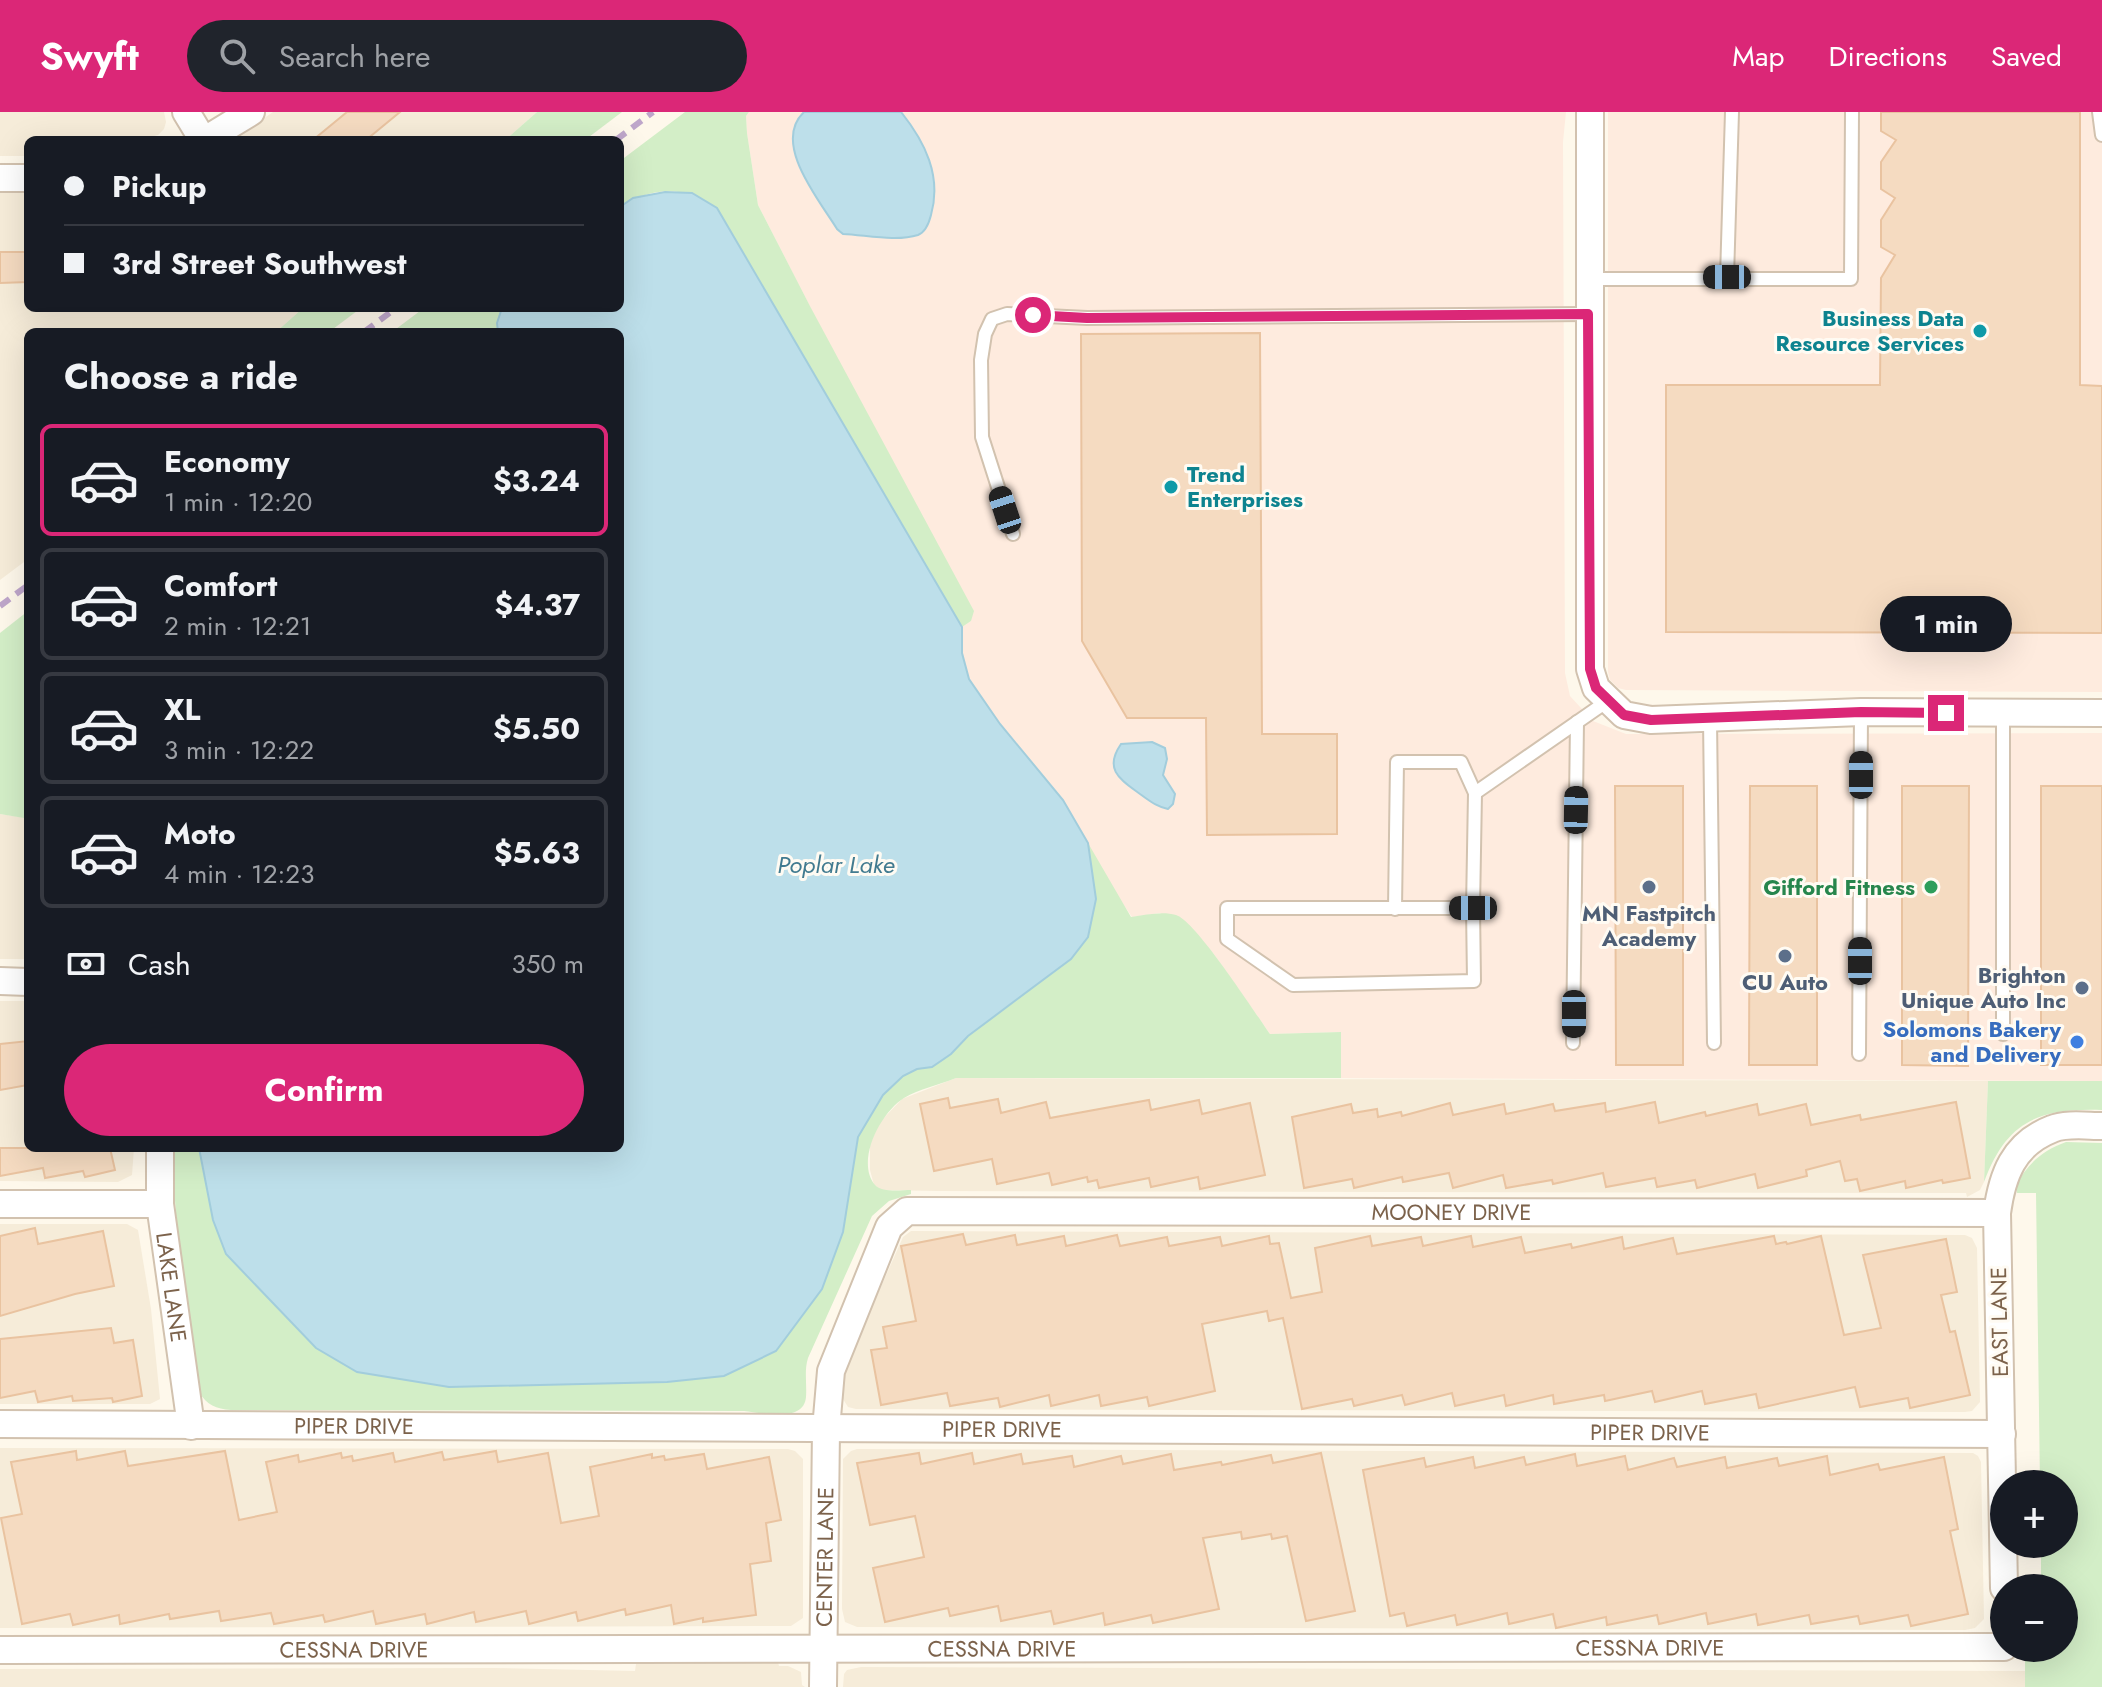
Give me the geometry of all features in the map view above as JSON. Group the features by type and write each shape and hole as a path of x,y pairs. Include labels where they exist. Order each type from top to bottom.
{"street":[{"path":"186,112 201,136"},
{"path":"211,136 251,112"},
{"path":"1590,112 1590,669 1596,688 1624,715 1651,720 1861,712 2102,713"},
{"path":"0,178 24,178"},
{"path":"0,981 24,982"},
{"name":"EAST LANE","path":"2004,1574 1997,1213 2002,1182 2013,1158 2031,1140 2054,1128 2102,1126"},
{"name":"LAKE LANE","path":"160,1152 160,1204 191,1426"},
{"path":"0,1204 160,1204"},
{"name":"MOONEY DRIVE","path":"907,1211 1997,1213"},
{"name":"CENTER LANE","path":"823,1687 826,1429 831,1371 889,1227 907,1211"},
{"name":"PIPER DRIVE","path":"0,1424 2002,1434"},
{"name":"CESSNA DRIVE","path":"0,1650 1990,1647"}],"lane":[{"path":"1727,277 1732,112"},
{"path":"1588,279 1851,279 1852,112"},
{"path":"2099,112 2102,135"},
{"path":"1013,534 982,437 981,360 985,334 992,319 1007,314 1087,318 1588,314"},
{"path":"1475,793 1609,700"},
{"path":"1859,1054 1861,712"},
{"path":"2003,713 2003,1034"},
{"path":"1710,719 1714,1043"},
{"path":"1573,1043 1577,722"},
{"path":"1395,909 1397,762 1461,762 1475,793 1474,981 1293,985 1227,939 1227,908 1395,909 1473,908"}],"shaded area":[{"path":"0,112 164,112 166,122 158,135 24,136 24,156 0,156"},
{"path":"273,112 537,112 510,136 239,136"},
{"path":"749,112 1566,112 1563,142 1565,673 1570,696 1593,721 1626,734 2102,733 2102,1081 1341,1078 1341,1032 1270,1034 1213,953 1160,913 1132,917 969,679 962,653 962,627 971,621 758,205 747,133 746,116"},
{"path":"1608,112 2102,112 2102,692 1626,690 1618,688 1610,680"},
{"path":"0,191 24,191 24,312 298,312 280,328 24,328 24,562 0,580"},
{"path":"0,814 24,817 24,959 0,959"},
{"path":"0,1001 24,1001 24,1152 134,1152 132,1175 118,1182 0,1181"},
{"path":"956,1078 1988,1081 1984,1182 1980,1190 1967,1197 1966,1193 938,1191 882,1190 874,1185 870,1170 870,1145 879,1123 902,1099"},
{"path":"0,1224 127,1224 138,1230 151,1309 160,1399 150,1404 0,1404"},
{"path":"911,1231 1965,1235 1972,1238 1977,1248 1980,1402 1972,1411 1965,1412 848,1407 843,1399 844,1370 903,1237"},
{"path":"0,1448 788,1449 803,1459 803,1618 791,1626 0,1628"},
{"path":"857,1449 1973,1453 1981,1462 1984,1619 1975,1628 1965,1630 857,1627 845,1622 842,1609 843,1459"},
{"path":"778,1662 779,1666 801,1672 805,1687 0,1687 0,1669 493,1668 635,1671 636,1664"},
{"path":"861,1667 2025,1671 2025,1687 843,1687 847,1670"}],"green space":[{"path":"537,112 622,112 590,136 510,136"},
{"path":"685,112 749,112 746,116 747,133 758,205 974,611 971,621 962,627 717,208 693,196 669,191 645,195 624,205 624,158"},
{"path":"298,312 356,312 334,328 280,328"},
{"path":"419,312 501,312 498,328 397,328"},
{"path":"24,614 24,818 0,814 0,633"},
{"path":"1088,843 1131,917 1165,913 1185,921 1211,950 1270,1034 1341,1032 1341,1078 956,1078 904,1098 879,1125 868,1163 870,1175 878,1188 911,1190 911,1194 889,1201 872,1216 808,1358 806,1397 804,1405 798,1410 771,1414 744,1411 231,1410 212,1406 199,1392 179,1253 171,1152 200,1152 226,1254 316,1348 560,1384 667,1382 724,1376 776,1351 822,1289 843,1232 858,1137 883,1095 903,1076 916,1069 932,1067 951,1054 1096,899"},
{"path":"1988,1081 2102,1081 2102,1110 2061,1112 2028,1122 2003,1144 1984,1182"},
{"path":"2066,1142 2102,1143 2102,1687 2025,1687 2025,1662 2078,1662 2078,1574 2041,1574 2041,1558 2078,1558 2078,1470 2040,1470 2036,1193 2017,1193 2016,1186 2036,1159"}],"water":[{"path":"804,112 901,112 924,147 933,173 934,201 923,232 891,238 843,234 837,229 810,188 795,155 795,125"},
{"name":"Poplar Lake","path":"665,192 692,193 717,208 962,627 962,653 969,679 1000,724 1063,800 1088,843 1096,899 1088,937 1071,959 968,1036 951,1054 932,1067 917,1069 903,1076 883,1095 858,1137 843,1232 822,1289 776,1351 724,1376 667,1382 449,1387 357,1372 316,1348 226,1254 213,1220 200,1152 624,1152 624,328 498,328 497,323 501,312 624,312 624,204 633,198"},
{"path":"1152,742 1165,748 1167,759 1163,775 1175,794 1173,804 1168,809 1126,784 1114,768 1121,744"}],"building":[{"path":"347,112 400,112 371,136 318,136"},
{"name":"Business Data Resource Services","path":"1881,112 2080,112 2080,385 2102,386 2102,633 1666,632 1666,385 1880,385 1881,278 1895,255 1881,247 1881,220 1895,198 1881,189 1881,162 1896,140 1881,131"},
{"path":"0,252 24,252 24,282 0,283"},
{"name":"Trend Enterprises","path":"1260,333 1262,734 1337,734 1337,834 1207,835 1206,718 1127,718 1082,641 1081,334"},
{"path":"1615,786 1683,786 1683,1065 1616,1065"},
{"path":"1750,786 1817,786 1817,1065 1749,1065"},
{"path":"1902,786 1969,786 1968,1066 1902,1065"},
{"path":"2041,786 2102,786 2102,1065 2041,1065"},
{"path":"24,1041 24,1086 0,1090 0,1044"},
{"path":"948,1098 950,1108 998,1099 1001,1113 1046,1102 1050,1118 1149,1100 1151,1110 1199,1100 1202,1114 1250,1103 1265,1175 1200,1189 1198,1177 1151,1187 1149,1178 1099,1188 1097,1180 1088,1182 1087,1177 1052,1185 1049,1173 997,1184 992,1159 934,1171 920,1104"},
{"path":"1655,1102 1659,1123 1757,1104 1759,1115 1806,1104 1811,1125 1860,1115 1861,1120 1956,1102 1970,1178 1906,1188 1905,1181 1860,1191 1857,1179 1845,1181 1840,1161 1806,1170 1807,1176 1758,1188 1755,1174 1697,1188 1695,1180 1657,1187 1655,1178 1606,1187 1603,1173 1553,1184 1552,1180 1506,1188 1503,1175 1453,1188 1449,1173 1403,1182 1402,1177 1354,1188 1352,1179 1304,1188 1292,1117 1351,1104 1353,1113 1377,1109 1378,1117 1401,1112 1402,1116 1450,1103 1453,1115 1504,1104 1506,1114 1553,1104 1555,1111 1605,1103 1606,1112"},
{"path":"0,1148 24,1148 24,1152 111,1152 115,1170 85,1177 83,1171 45,1178 43,1168 0,1176"},
{"path":"35,1228 38,1244 103,1231 114,1286 0,1316 0,1236"},
{"path":"963,1234 966,1245 1015,1235 1017,1245 1064,1236 1066,1246 1117,1235 1120,1246 1167,1237 1169,1246 1220,1237 1222,1246 1269,1236 1270,1244 1279,1243 1291,1298 1322,1292 1315,1248 1370,1236 1372,1246 1421,1237 1423,1246 1471,1236 1473,1247 1521,1237 1525,1253 1571,1244 1572,1248 1622,1237 1624,1249 1673,1238 1677,1254 1774,1236 1776,1244 1787,1244 1821,1236 1844,1335 1881,1328 1863,1255 1946,1239 1957,1292 1941,1295 1950,1332 1955,1331 1970,1395 1910,1408 1908,1398 1860,1407 1855,1387 1759,1408 1756,1394 1705,1404 1702,1391 1655,1402 1652,1391 1605,1401 1604,1395 1554,1404 1553,1395 1506,1406 1504,1395 1455,1406 1452,1393 1405,1405 1402,1395 1354,1406 1352,1399 1302,1409 1283,1318 1269,1321 1267,1311 1202,1324 1215,1391 1149,1406 1147,1397 1101,1406 1099,1395 1051,1406 1049,1395 1000,1407 998,1398 950,1406 947,1393 881,1405 871,1350 887,1348 883,1327 916,1321 901,1246"},
{"path":"111,1328 114,1343 133,1340 142,1396 113,1402 112,1398 73,1401 72,1396 38,1402 35,1391 0,1398 0,1339"},
{"path":"76,1451 77,1460 125,1451 128,1466 225,1451 239,1520 277,1512 266,1462 298,1455 299,1462 341,1453 342,1458 352,1456 353,1461 393,1453 395,1462 442,1452 444,1460 496,1451 498,1462 548,1453 561,1523 599,1516 590,1467 652,1454 652,1458 664,1456 665,1460 704,1454 707,1469 769,1457 781,1520 766,1523 771,1561 750,1564 756,1615 703,1622 703,1618 674,1624 671,1605 626,1615 625,1609 578,1621 576,1612 529,1624 526,1611 476,1622 474,1612 427,1624 425,1614 376,1624 373,1611 325,1622 323,1615 274,1624 271,1613 221,1621 219,1611 170,1619 169,1614 120,1624 119,1615 73,1625 70,1614 22,1624 1,1518 22,1514 11,1462"},
{"path":"919,1453 921,1464 972,1453 974,1464 1021,1454 1023,1464 1072,1456 1074,1467 1121,1456 1123,1464 1171,1454 1174,1470 1271,1455 1273,1463 1321,1453 1355,1611 1306,1621 1287,1536 1272,1539 1271,1534 1242,1539 1241,1532 1203,1538 1219,1609 1153,1623 1151,1615 1105,1625 1103,1613 1054,1624 1051,1611 1001,1621 998,1606 950,1616 948,1608 885,1622 873,1568 924,1557 915,1516 870,1525 857,1463"},
{"path":"1575,1454 1577,1466 1625,1456 1628,1470 1674,1458 1677,1467 1725,1457 1727,1468 1777,1458 1779,1466 1827,1456 1830,1475 1878,1464 1880,1470 1944,1457 1958,1529 1950,1531 1968,1614 1911,1626 1908,1615 1860,1624 1858,1616 1811,1624 1809,1615 1758,1625 1756,1614 1708,1624 1706,1613 1659,1624 1657,1615 1607,1625 1606,1617 1556,1628 1553,1614 1509,1624 1507,1613 1457,1625 1455,1615 1407,1626 1404,1613 1390,1616 1363,1470 1424,1458 1426,1467 1473,1457 1475,1468 1524,1457 1526,1465"}],"railway":[{"path":"621,136 653,112"},
{"path":"369,328 391,312"},
{"path":"0,606 24,588"}],"place":[{"name":"Business Data Resource Services","path":"1980,331"},
{"name":"Trend Enterprises","path":"1171,487"},
{"name":"MN Fastpitch Academy","path":"1649,887"},
{"name":"Gifford Fitness","path":"1931,887"},
{"name":"CU Auto","path":"1785,956"},
{"name":"Brighton Unique Auto Inc","path":"2082,988"},
{"name":"Solomons Bakery and Delivery","path":"2077,1042"}],"route":[{"path":"1033,315 1087,318 1588,314 1590,669 1596,688 1624,715 1651,720 1861,712 1946,713"}]}
